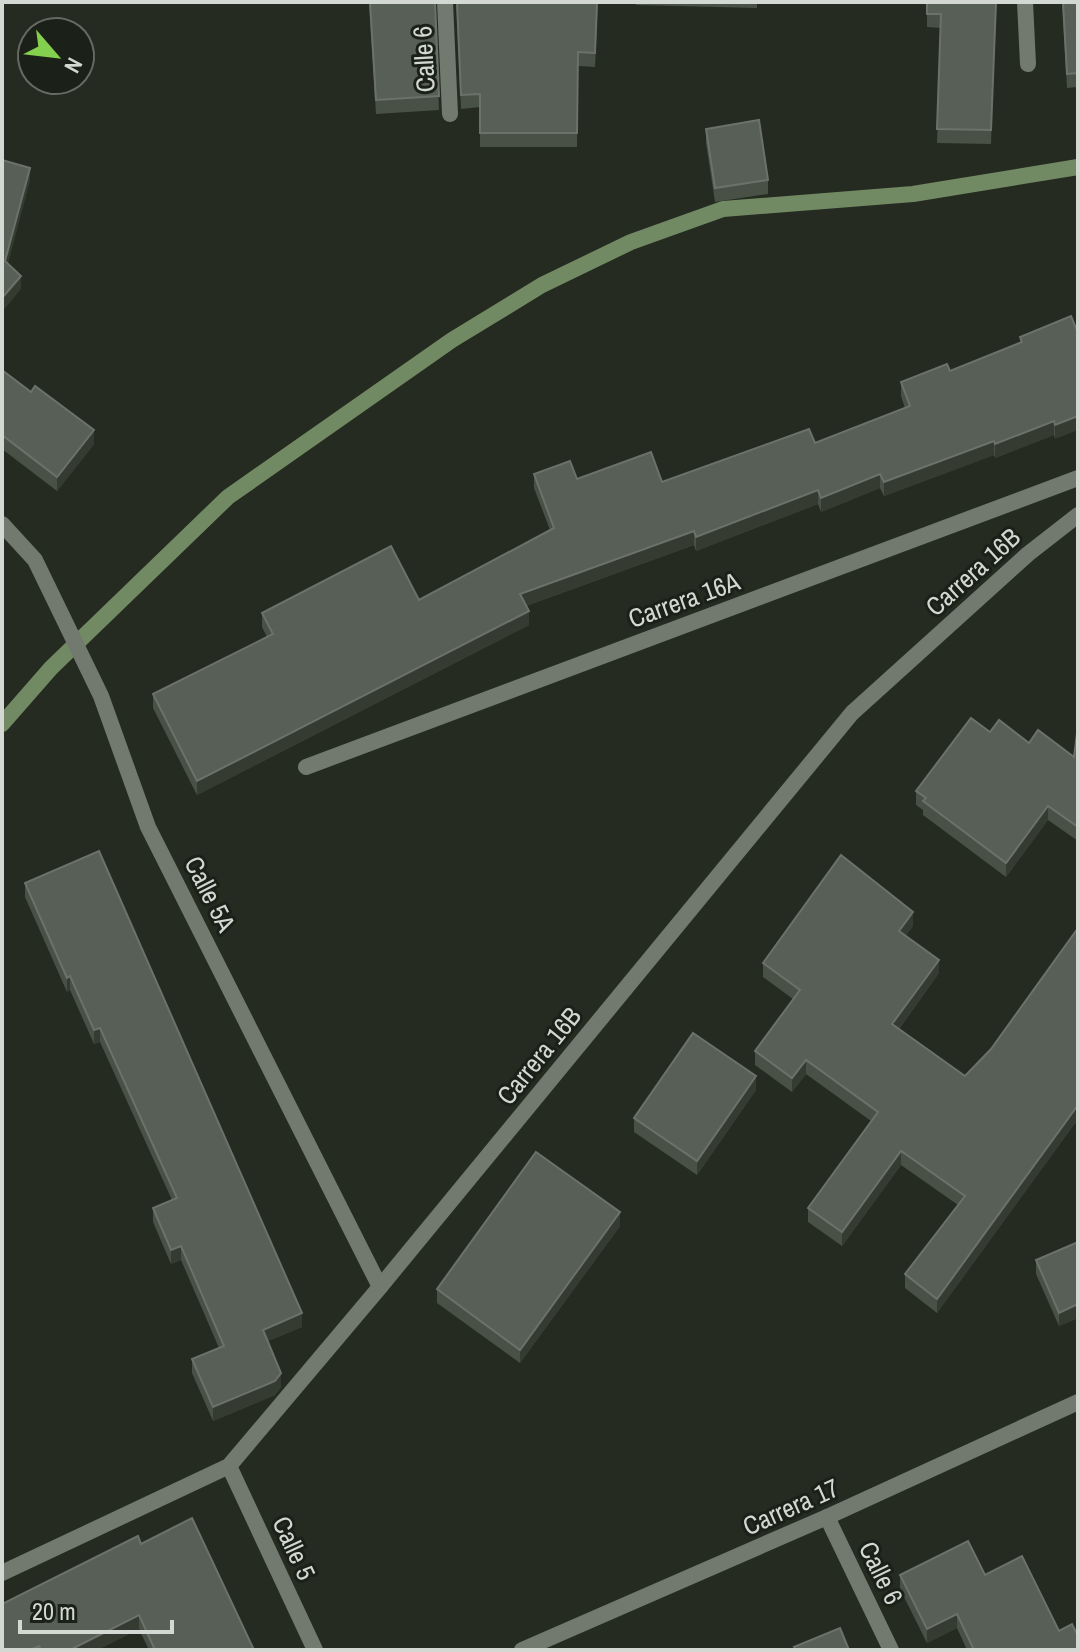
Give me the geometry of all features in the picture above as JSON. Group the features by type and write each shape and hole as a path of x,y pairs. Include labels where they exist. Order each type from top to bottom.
{"street":[{"name":"Calle 6","path":"445,2 450,114"},
{"path":"1025,2 1028,64"},
{"name":"Carrera 16A","path":"306,767 1078,478"},
{"name":"Carrera 16B","path":"2,1573 229,1466 852,713 1028,554 1078,515"},
{"name":"Calle 5A","path":"2,524 35,560 101,696 148,827 380,1287"},
{"name":"Carrera 17","path":"522,1650 827,1517 1078,1402"},
{"name":"Calle 5","path":"229,1466 315,1650"},
{"name":"Calle 6","path":"827,1517 891,1650"}],"building":[{"path":"370,2 435,2 439,96 376,100"},
{"path":"457,2 597,2 595,53 578,52 577,133 480,133 480,94 461,95"},
{"path":"927,2 996,2 991,130 937,129 941,14 927,14"},
{"path":"1063,2 1078,2 1078,73 1067,74"},
{"path":"759,120 768,180 715,188 706,129"},
{"path":"2,160 30,168 5,261 21,276 2,298"},
{"path":"1071,316 1078,333 1078,416 1055,425 1054,421 995,444 994,441 884,482 880,474 821,498 818,490 696,537 694,531 520,594 529,611 197,781 153,694 273,634 262,613 391,546 419,600 554,528 534,474 570,461 577,479 651,452 662,482 809,429 815,443 910,406 901,382 947,364 950,371 1022,342 1020,337"},
{"path":"2,370 31,392 35,386 94,430 57,477 2,435"},
{"path":"971,718 990,732 999,720 1029,743 1038,730 1074,757 1078,725 1078,827 1048,806 1006,863 923,801 926,798 916,791"},
{"path":"99,851 302,1313 263,1330 281,1373 275,1381 213,1407 192,1359 224,1346 181,1246 171,1250 153,1208 177,1198 100,1028 94,1030 70,976 67,978 25,883"},
{"path":"841,855 913,912 899,931 939,960 892,1024 965,1076 991,1049 1078,928 1078,1105 937,1299 905,1274 965,1196 901,1151 842,1232 808,1208 878,1112 806,1060 792,1078 755,1051 800,990 763,963"},
{"path":"693,1033 756,1076 697,1161 634,1118"},
{"path":"536,1152 620,1212 520,1350 437,1289"},
{"path":"1078,1242 1078,1304 1059,1313 1036,1260"},
{"path":"192,1518 254,1650 155,1650 139,1615 70,1650 41,1650 39,1646 30,1650 2,1650 2,1604 138,1536 141,1544"},
{"path":"968,1541 985,1575 1022,1556 1059,1631 1072,1624 1078,1636 1078,1650 974,1650 957,1614 927,1629 900,1575"},
{"path":"840,1628 849,1650 796,1650 794,1647"}],"waterway":[{"path":"2,724 51,668 228,497 452,340 542,285 631,242 723,209 913,194 1078,167"}]}
